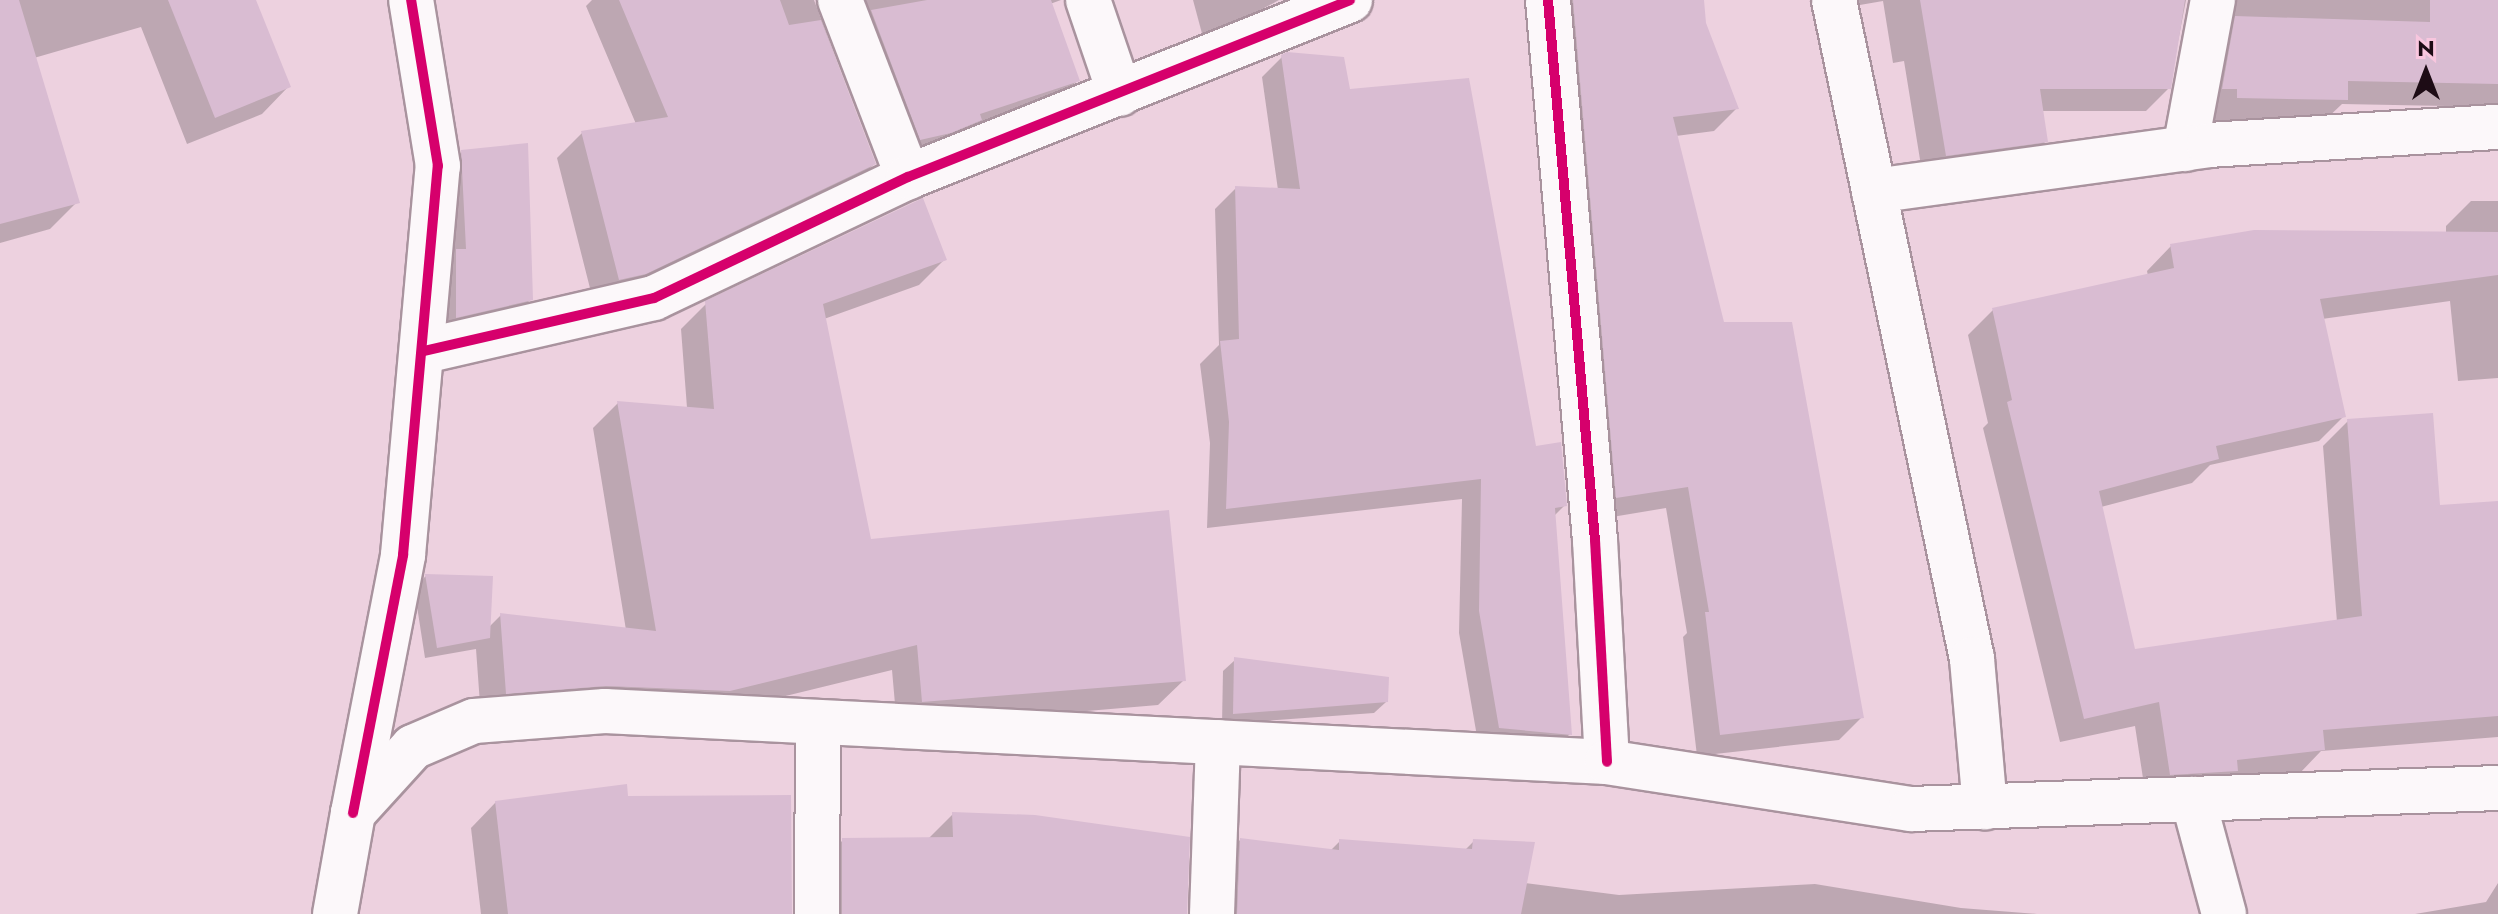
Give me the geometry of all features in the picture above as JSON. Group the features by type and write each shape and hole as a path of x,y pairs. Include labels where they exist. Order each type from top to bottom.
{"street":[{"path":"335,914 403,555 424,351 438,166 411,0"},
{"path":"840,0 908,177"},
{"path":"1088,0 1120,94"},
{"path":"424,351 654,298 908,177 1350,0"},
{"path":"1548,0 1594,524 1607,762"},
{"path":"1834,0 1972,659 1985,807"},
{"path":"2185,149 2213,0"},
{"path":"1874,191 2185,149 2498,127"},
{"path":"353,813 413,747 474,721 605,711 1607,762 1911,809 2498,788"},
{"path":"817,914 818,722"},
{"path":"1212,914 1218,742"},
{"path":"2193,799 2224,914"}],"building":[{"path":"0,0 19,0 80,203 0,224"},
{"path":"168,0 256,0 291,87 215,118"},
{"path":"619,0 780,0 789,25 821,20 876,164 646,274 619,280 581,131 668,117"},
{"path":"927,0 1051,0 1080,81 980,114 982,120 951,133 920,140 871,10"},
{"path":"1573,0 1704,0 1706,23 1739,109 1673,117 1724,322 1792,322 1864,718 1720,735 1705,612 1709,612 1688,487 1616,498"},
{"path":"1920,0 2185,0 2171,89 2040,89 2048,142 1946,156"},
{"path":"2430,0 2498,0 2498,84 2348,81 2348,100 2237,98 2237,89 2222,89 2235,16 2430,22"},
{"path":"1287,52 1344,57 1350,89 1469,78 1536,446 1561,442 1567,506 1555,508 1572,735 1499,728 1479,611 1481,479 1226,509 1229,422 1220,341 1239,339 1235,186 1300,189 1281,55"},
{"path":"528,143 533,300 456,318 456,249 466,249 461,150"},
{"path":"923,198 947,260 823,304 871,539 1169,510 1186,681 922,702 917,645 730,691 606,686 506,694 500,613 656,631 617,401 714,409 705,301"},
{"path":"2254,230 2498,232 2498,275 2320,299 2346,417 2216,446 2219,459 2099,491 2135,649 2362,616 2347,419 2433,413 2440,505 2498,501 2498,716 2323,730 2325,750 2237,760 2238,771 2170,775 2159,702 2084,719 2007,402 2012,400 1992,308 2174,268 2170,244"},
{"path":"425,574 493,576 490,638 437,648"},
{"path":"1234,657 1389,677 1388,702 1233,714"},
{"path":"627,784 628,796 791,795 792,914 508,914 495,801"},
{"path":"952,812 1035,815 1190,837 1187,914 842,914 842,838 953,837"},
{"path":"1240,838 1339,850 1339,839 1472,849 1473,839 1535,842 1521,914 1237,914"}],"cycle path":[{"path":"353,813 403,555 438,166 411,0"},
{"path":"424,351 654,298 908,177 1350,0"},
{"path":"1548,0 1595,540 1607,762"}]}
